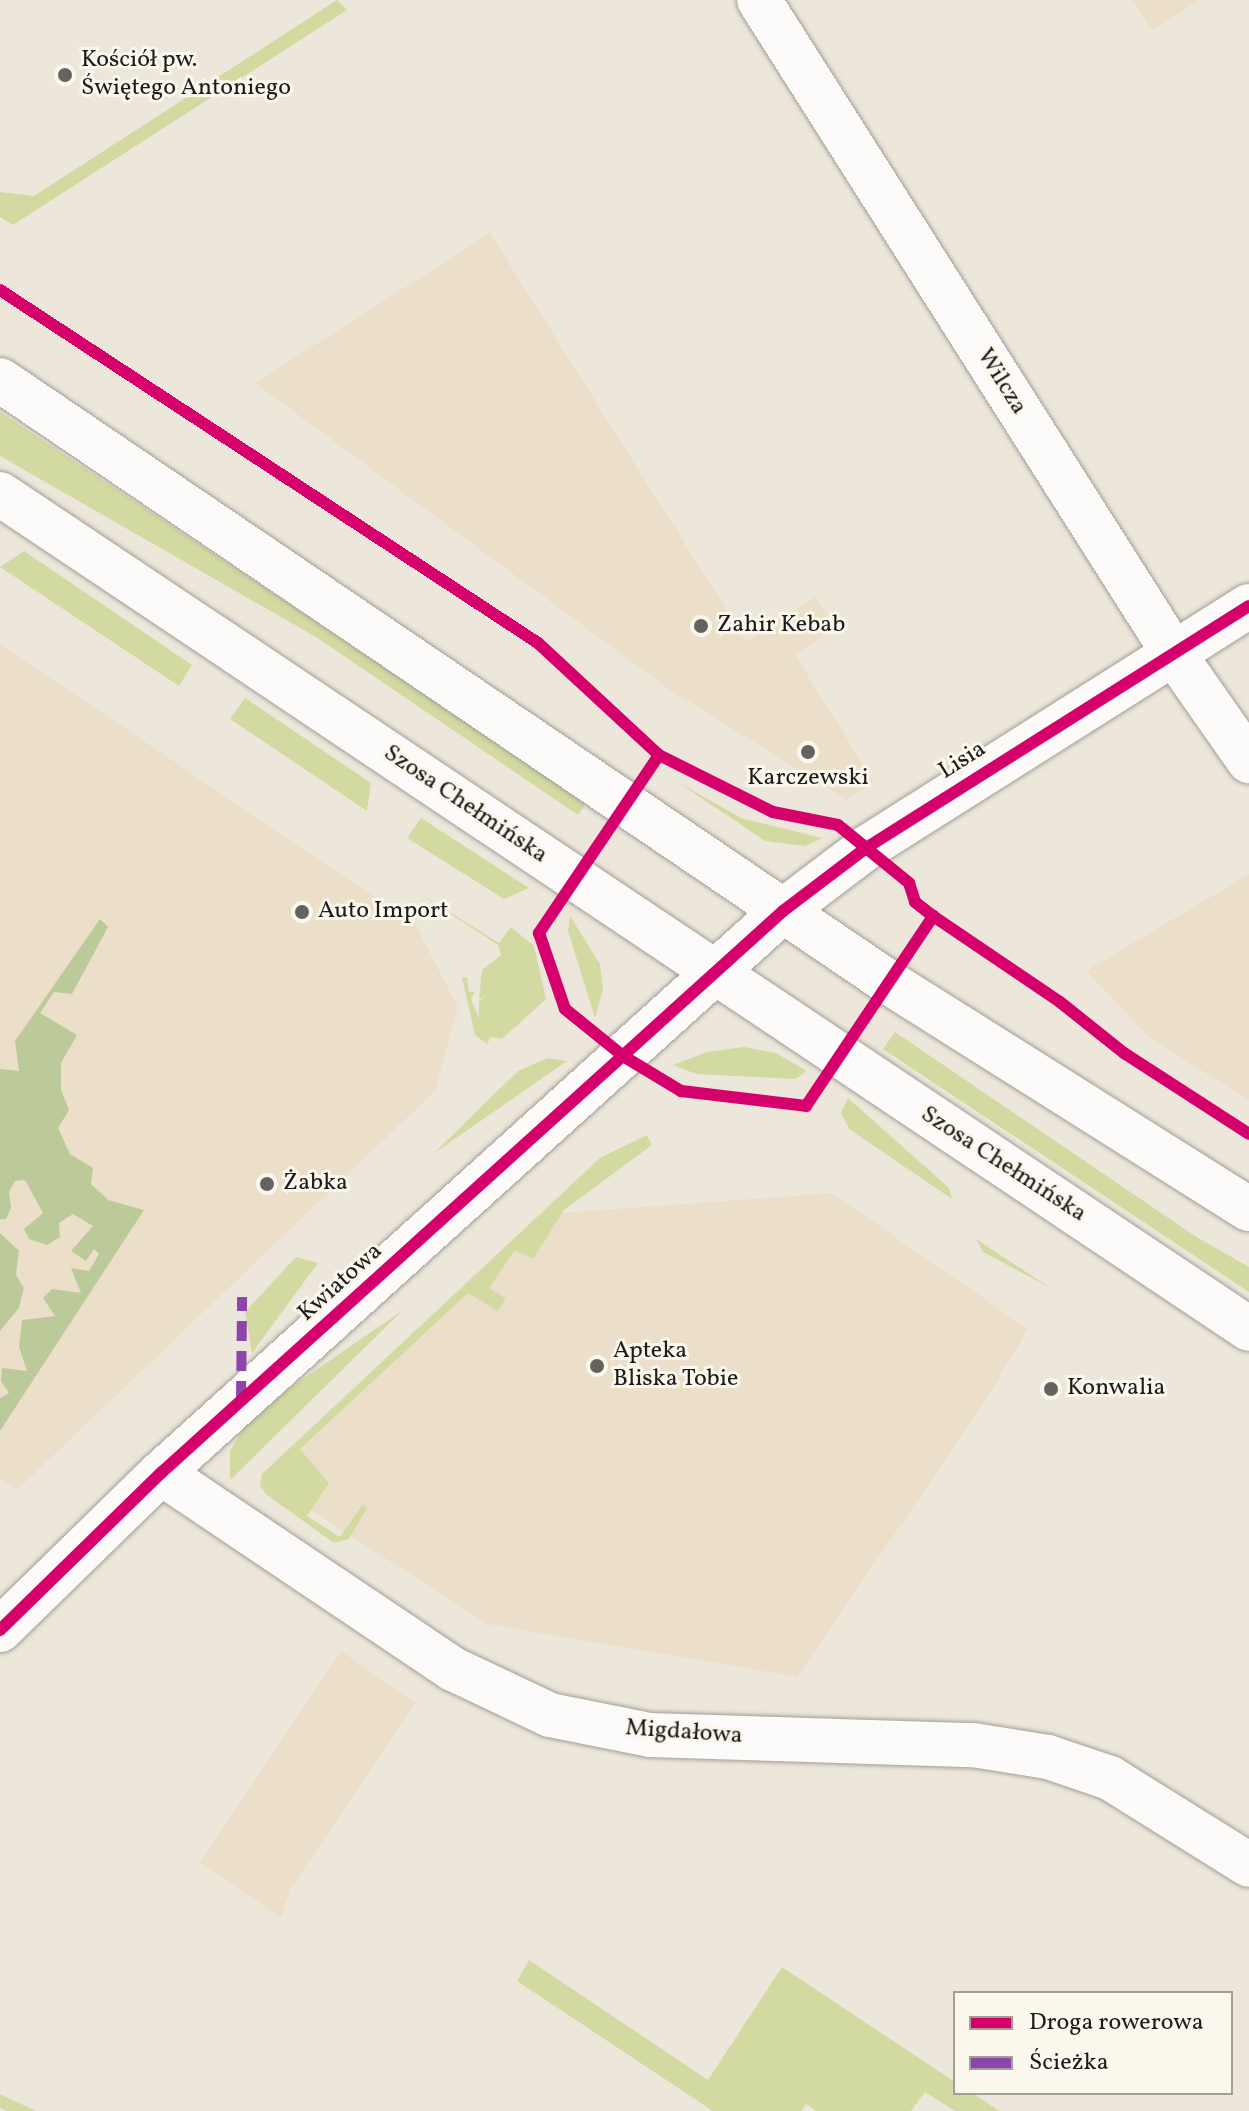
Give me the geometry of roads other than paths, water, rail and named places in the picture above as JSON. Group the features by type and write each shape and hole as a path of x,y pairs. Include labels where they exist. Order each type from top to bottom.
{"street":[{"name":"Wilcza","path":"759,0 1174,654 1249,761"},
{"path":"0,380 783,911 1249,1209"},
{"name":"Szosa Chełmińska","path":"0,494 1249,1329"},
{"name":"Lisia","path":"713,971 783,911 866,848 1249,606"},
{"name":"Kwiatowa","path":"0,1630 161,1473 579,1099 713,971"},
{"name":"Migdałowa","path":"161,1473 453,1669 550,1715 650,1735 973,1745 1048,1757 1110,1778 1249,1865"},
{"name":"Kwiatowa","path":"0,1608 66,1564"}],"place":[{"name":"Kościół pw. Świętego Antoniego","path":"65,75"},
{"name":"Zahir Kebab","path":"701,626"},
{"name":"Karczewski","path":"808,752"},
{"name":"Auto Import","path":"302,912"},
{"name":"Żabka","path":"267,1184"},
{"name":"Apteka Bliska Tobie","path":"597,1366"},
{"name":"Konwalia","path":"1051,1389"}]}
